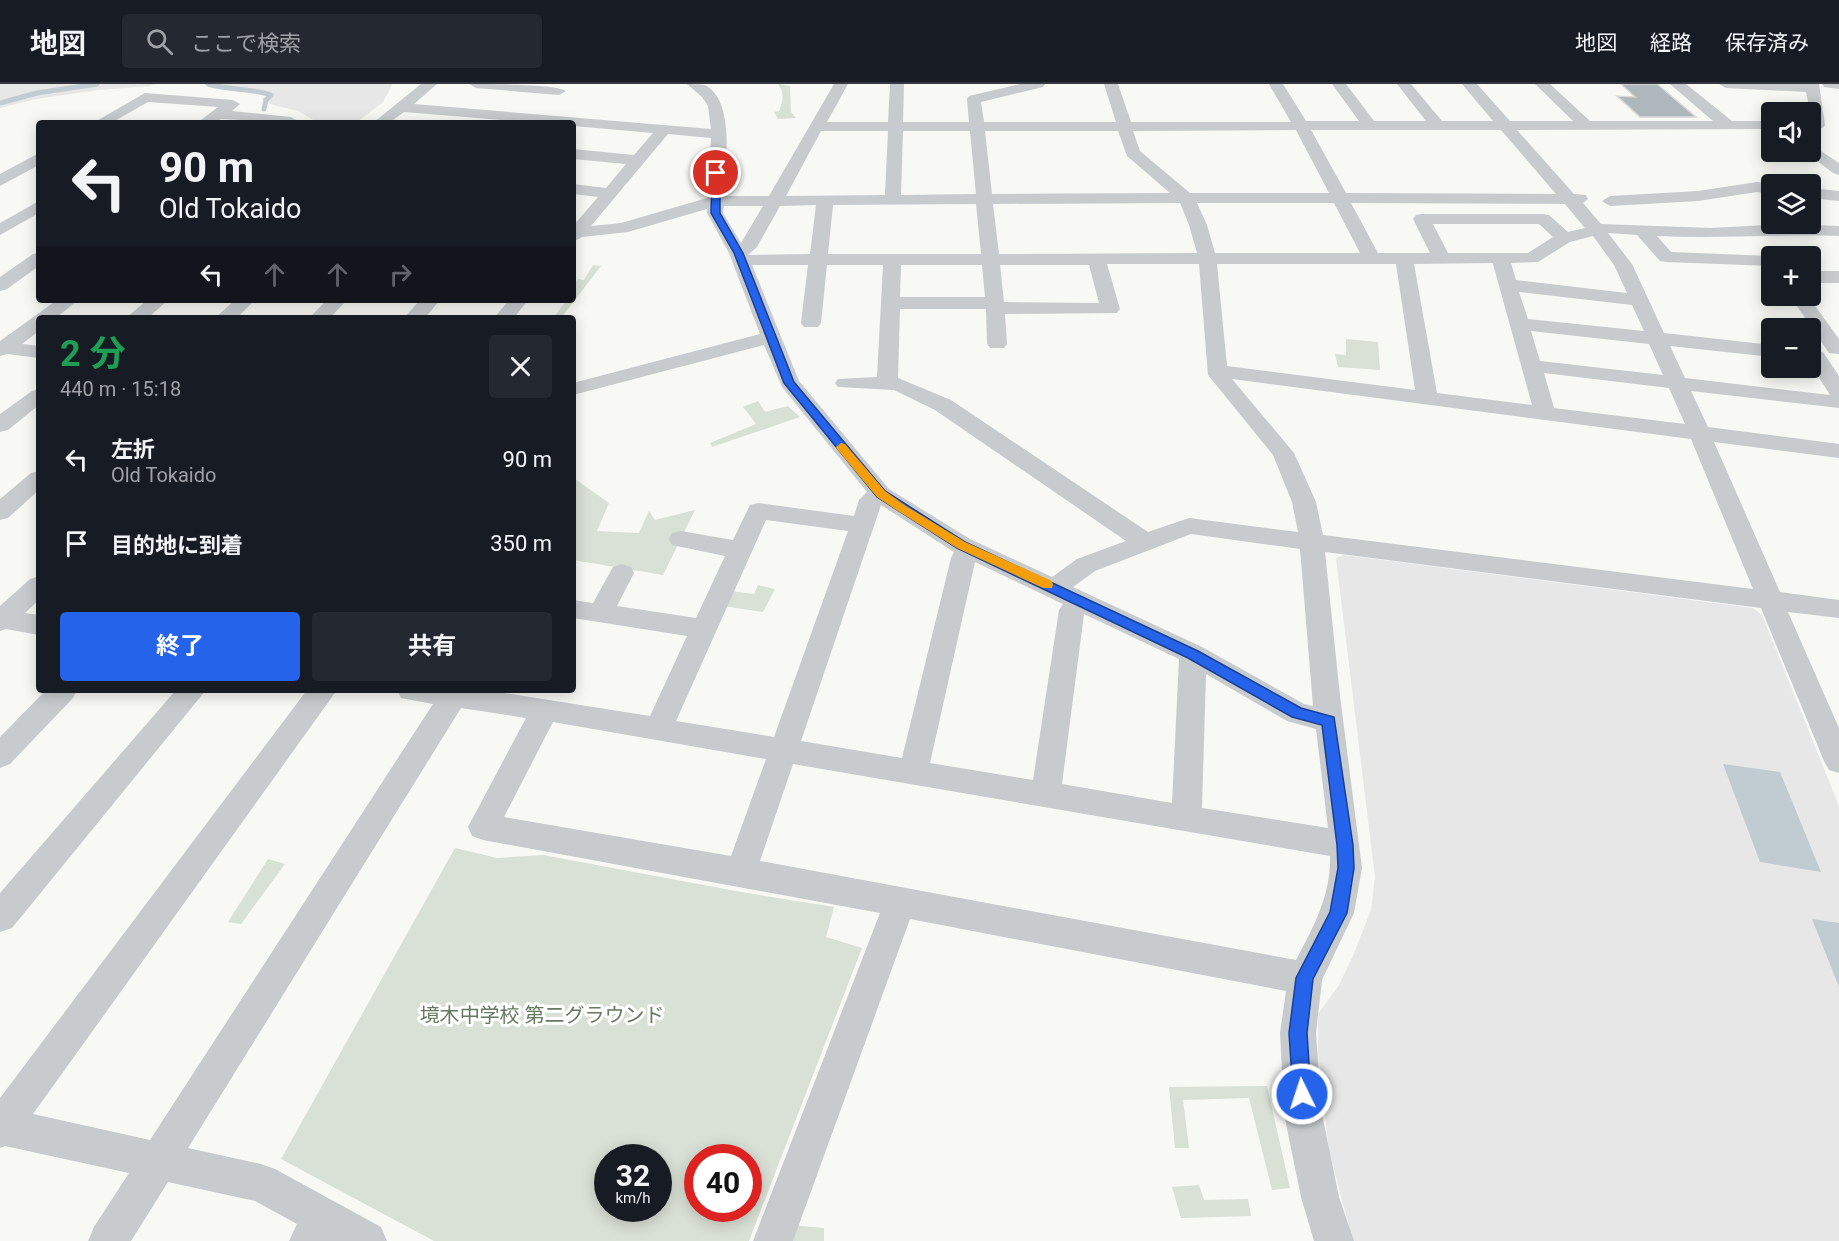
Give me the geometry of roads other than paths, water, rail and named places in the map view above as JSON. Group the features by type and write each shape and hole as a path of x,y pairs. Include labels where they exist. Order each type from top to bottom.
{"street":[{"path":"384,120 430,84"},
{"path":"476,84 563,87"},
{"path":"694,84 708,94 715,106 719,134 716,213 739,256 771,337 794,383 881,494 970,549 1193,654 1297,713 1329,721"},
{"path":"739,256 748,247 841,84"},
{"path":"893,199 897,84"},
{"path":"997,344 974,99 1000,88 1038,84"},
{"path":"1111,84 1133,153 1186,198 1198,225 1207,257 1218,375 1283,453 1304,502 1312,540 1346,868 1338,913 1305,978 1298,1033 1303,1114 1320,1197 1334,1241"},
{"path":"1276,84 1302,127 1372,258"},
{"path":"1339,84 1370,126"},
{"path":"1404,84 1438,126"},
{"path":"1469,84 1574,199 1623,264 1699,432 1839,761"},
{"path":"1542,84 1586,125"},
{"path":"1677,84 1728,125"},
{"path":"1726,84 1812,86 1815,102"},
{"path":"1829,84 1839,85"},
{"path":"529,120 563,87"},
{"path":"105,120 145,97 233,104 209,120"},
{"path":"400,107 519,120"},
{"path":"218,114 291,120"},
{"path":"576,124 719,134"},
{"path":"817,127 1761,125"},
{"path":"576,232 664,129"},
{"path":"576,154 638,160"},
{"path":"1821,155 1835,164"},
{"path":"1,179 36,160"},
{"path":"1,179 27,181"},
{"path":"1610,201 1698,196 1761,188"},
{"path":"576,189 609,193"},
{"path":"1821,194 1839,195"},
{"path":"576,234 622,228 715,201 1186,198 1574,199"},
{"path":"811,323 825,199"},
{"path":"0,230 36,208"},
{"path":"1442,257 1422,219 1543,219 1564,238"},
{"path":"739,256 817,260 1442,257 1501,261 1532,258 1564,238 1596,229 1711,233 1839,231"},
{"path":"1642,230 1666,257 1761,261"},
{"path":"1740,231 1761,251"},
{"path":"891,303 1110,309 1096,258"},
{"path":"1404,258 1427,397"},
{"path":"887,383 892,259"},
{"path":"0,285 36,260"},
{"path":"1501,261 1545,412"},
{"path":"1821,277 1839,277"},
{"path":"1509,285 1640,300"},
{"path":"48,315 65,303"},
{"path":"140,315 155,303"},
{"path":"228,315 242,303"},
{"path":"323,315 335,303"},
{"path":"417,315 428,303"},
{"path":"506,315 516,303"},
{"path":"1806,306 1837,349 1821,354"},
{"path":"1,348 36,324"},
{"path":"1521,324 1761,350"},
{"path":"576,387 771,337"},
{"path":"1,348 36,352"},
{"path":"1533,366 1839,402"},
{"path":"1821,367 1839,392"},
{"path":"1218,371 1839,451"},
{"path":"845,383 898,384 943,405 1146,543"},
{"path":"0,425 36,396"},
{"path":"0,512 36,481"},
{"path":"741,872 871,500 881,494"},
{"path":"658,729 758,512 863,525"},
{"path":"1066,593 1086,565 1189,526 1839,609"},
{"path":"681,539 741,550"},
{"path":"913,772 963,558 970,549"},
{"path":"600,613 622,573"},
{"path":"1,619 36,588"},
{"path":"1046,795 1072,610 1066,593"},
{"path":"576,609 704,629"},
{"path":"1,619 36,625"},
{"path":"1186,818 1193,654"},
{"path":"0,756 60,693"},
{"path":"0,917 189,693"},
{"path":"321,693 1,1127 261,1183 316,1229 367,1241"},
{"path":"429,693 545,710 1345,845"},
{"path":"108,1241 453,697"},
{"path":"545,710 483,827 741,872 1305,978"},
{"path":"773,1241 900,903"}],"waterway":[{"path":"0,103 37,93 97,84"},
{"path":"208,84 271,95 266,100 264,109"}],"park label":[{"name":"境木中学校 第二グラウンド","path":"542,1015"}]}
